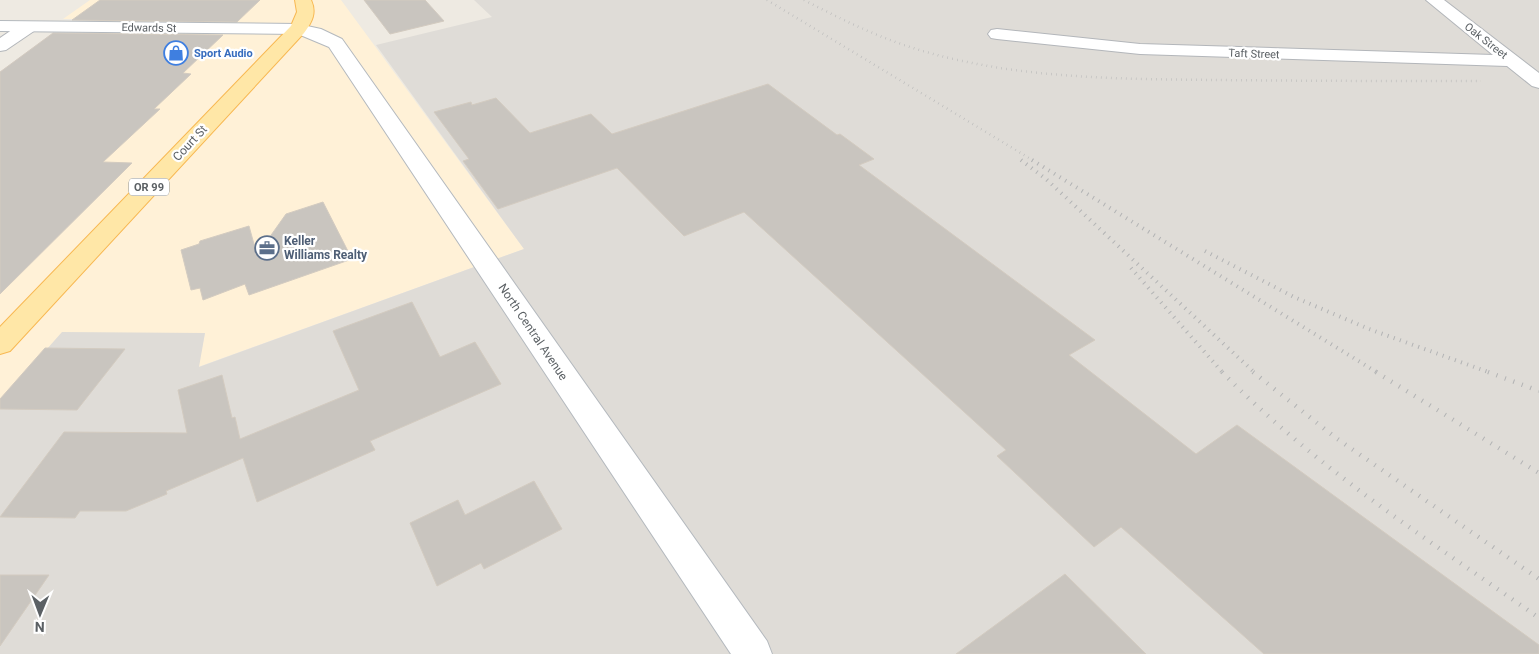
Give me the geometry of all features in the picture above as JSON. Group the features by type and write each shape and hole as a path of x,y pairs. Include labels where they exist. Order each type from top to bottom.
{"main road":[{"name":"OR 99","path":"298,29 305,18 306,7 303,0"},
{"name":"Court St","path":"0,344 298,29"}],"street":[{"name":"Oak Street","path":"1434,0 1539,82"},
{"name":"Edwards St","path":"0,26 298,29"},
{"path":"0,46 28,27"},
{"name":"North Central Avenue","path":"298,29 315,33 336,43 753,654"},
{"name":"Taft Street","path":"997,34 1066,43 1158,50 1512,61"}],"shaded area":[{"path":"90,0 341,0 524,249 198,367 205,333 0,402 0,127 13,96 115,19 63,19"},
{"path":"474,0 1539,0 1539,654 0,654 0,402 62,332 205,333 199,367 524,249 376,45 492,17"}],"building":[{"path":"100,0 260,0 237,22 72,20"},
{"path":"364,0 425,0 444,21 390,34"},
{"path":"53,33 223,35 183,73 191,74 154,109 160,109 103,162 132,163 0,294 0,72"},
{"path":"768,84 837,135 840,134 874,159 859,165 1095,340 1069,355 1196,454 1237,425 1539,645 1539,654 1264,654 1121,527 1094,547 997,456 1006,450 744,212 684,236 617,168 498,209 463,161 469,159 434,112 471,102 472,105 496,98 530,133 591,114 612,134"},
{"name":"Keller Williams Realty","path":"323,202 352,259 249,295 245,284 203,300 200,288 191,290 181,250 199,244 200,241 249,226 257,255 286,214"},
{"path":"412,302 440,357 475,342 501,384 370,441 375,450 257,502 243,458 166,491 167,494 126,511 80,511 75,518 0,517 64,432 187,433 178,390 222,375 232,418 235,417 240,439 359,390 333,331"},
{"path":"45,348 125,349 77,410 0,409 0,399"},
{"path":"534,481 562,529 484,569 481,563 437,586 410,523 458,500 465,515"},
{"path":"1065,574 1146,654 956,654"},
{"path":"0,575 49,575 0,646"}],"railway":[{"path":"767,0 1034,161"},
{"path":"804,0 841,19 904,45 981,65 1020,71 1140,79 1481,81"},
{"path":"1021,160 1046,179 1255,373"},
{"path":"1032,160 1378,373"},
{"path":"1205,251 1294,297 1369,329 1491,373"},
{"path":"1131,268 1223,373"},
{"path":"1253,372 1336,438 1539,579"},
{"path":"1376,372 1539,473"},
{"path":"1488,372 1539,391"},
{"path":"1223,373 1258,407 1335,472 1416,532 1539,618"}],"place":[{"name":"Sport Audio","path":"176,53"},
{"name":"Keller Williams Realty","path":"267,248"}]}
